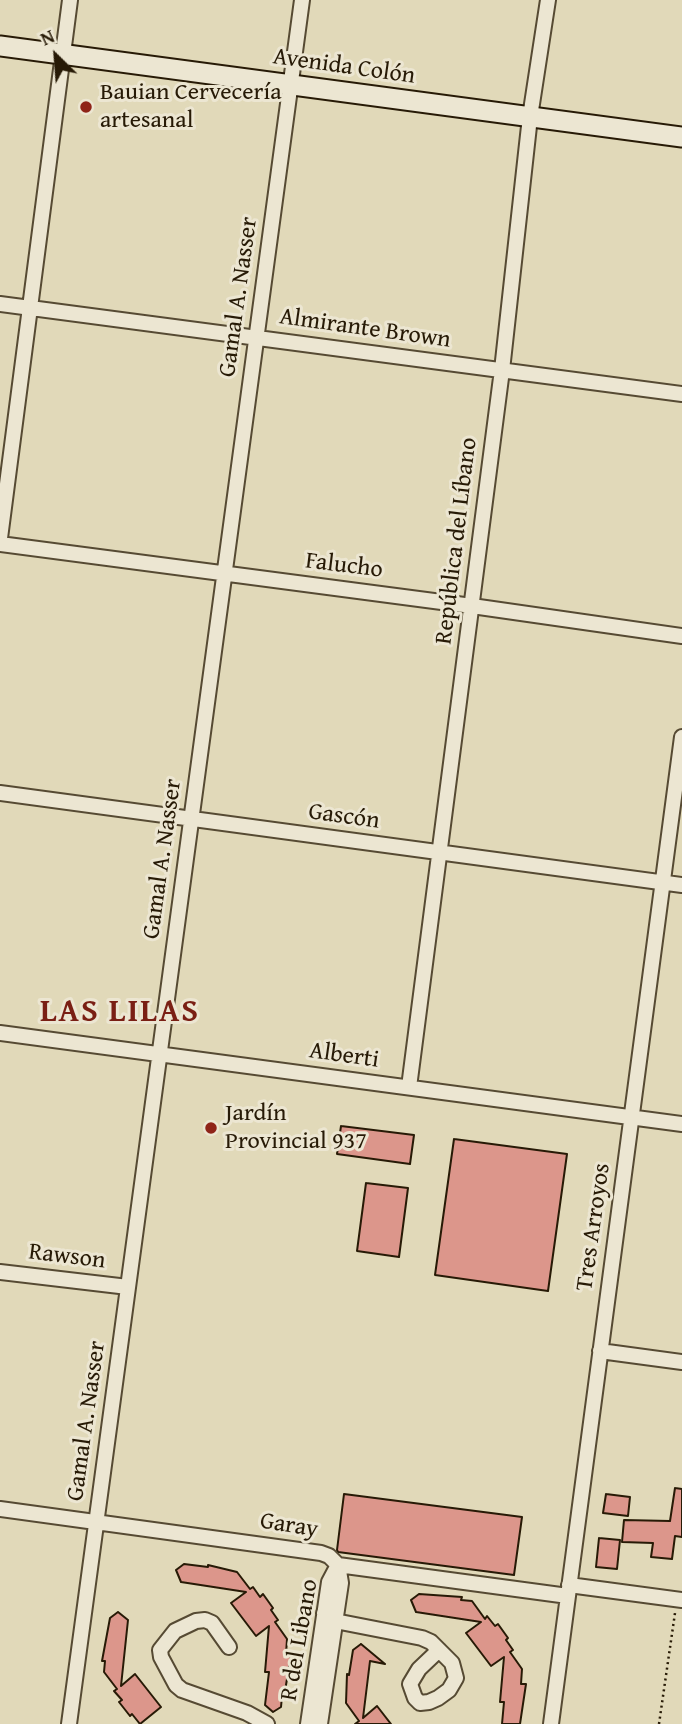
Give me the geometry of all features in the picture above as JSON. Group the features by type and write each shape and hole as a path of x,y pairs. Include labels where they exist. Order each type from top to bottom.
{"main road":[{"name":"Avenida Colón","path":"0,46 682,137"}],"street":[{"path":"0,538 70,0"},
{"name":"Gamal A. Nasser","path":"69,1724 302,0"},
{"name":"República del Líbano","path":"409,1087 502,370 530,117 548,0"},
{"name":"Almirante Brown","path":"0,304 682,394"},
{"name":"Falucho","path":"0,544 682,636"},
{"name":"Tres Arroyos","path":"551,1724 682,737"},
{"name":"Gascón","path":"0,793 682,886"},
{"name":"Alberti","path":"0,1033 682,1124"},
{"name":"Rawson","path":"0,1272 128,1287"},
{"path":"600,1351 682,1362"},
{"name":"Garay","path":"0,1509 321,1553 338,1565 679,1600"},
{"name":"R del Libano","path":"308,1724 330,1617 329,1581 338,1565"},
{"path":"320,1724 330,1617 422,1638 439,1650"},
{"path":"229,1647 212,1623 205,1620 196,1621 175,1631 160,1650 176,1685 182,1690 247,1713 267,1724"}],"path":[{"path":"659,1724 679,1600"}],"building":[{"path":"341,1126 414,1135 410,1164 337,1154"},
{"path":"454,1139 567,1154 548,1291 435,1275"},
{"path":"366,1183 408,1188 399,1257 357,1251"},
{"path":"675,1488 682,1489 682,1537 675,1536 672,1559 651,1557 653,1543 622,1542 624,1520 670,1521"},
{"path":"344,1494 522,1517 514,1575 338,1552"},
{"path":"606,1494 630,1497 628,1516 603,1513"},
{"path":"599,1538 620,1540 617,1569 596,1567"},
{"path":"184,1564 208,1565 237,1572 250,1589 253,1587 260,1597 263,1594 273,1608 271,1610 278,1620 275,1622 287,1639 286,1654 291,1655 281,1707 273,1712 265,1705 269,1672 265,1672 269,1626 256,1636 231,1603 246,1592 181,1582 176,1570"},
{"path":"419,1594 462,1597 461,1600 472,1601 485,1619 487,1616 495,1626 498,1624 508,1638 506,1640 513,1650 510,1652 522,1669 521,1684 526,1684 520,1724 502,1724 504,1702 500,1702 504,1657 491,1666 466,1633 481,1622 416,1612 411,1600"},
{"path":"118,1612 128,1620 121,1686 135,1674 161,1707 140,1724 119,1702 122,1700 114,1691 117,1689 104,1672 105,1661 102,1661 110,1618"},
{"path":"361,1644 385,1664 370,1661 363,1718 377,1706 391,1724 355,1724 359,1721 346,1703 347,1674 349,1675 353,1650"}],"place":[{"name":"Bauian Cervecería artesanal","path":"86,107"},
{"name":"Jardín Provincial 937","path":"211,1128"}],"district":[{"name":"LAS LILAS","path":"120,1013"}]}
